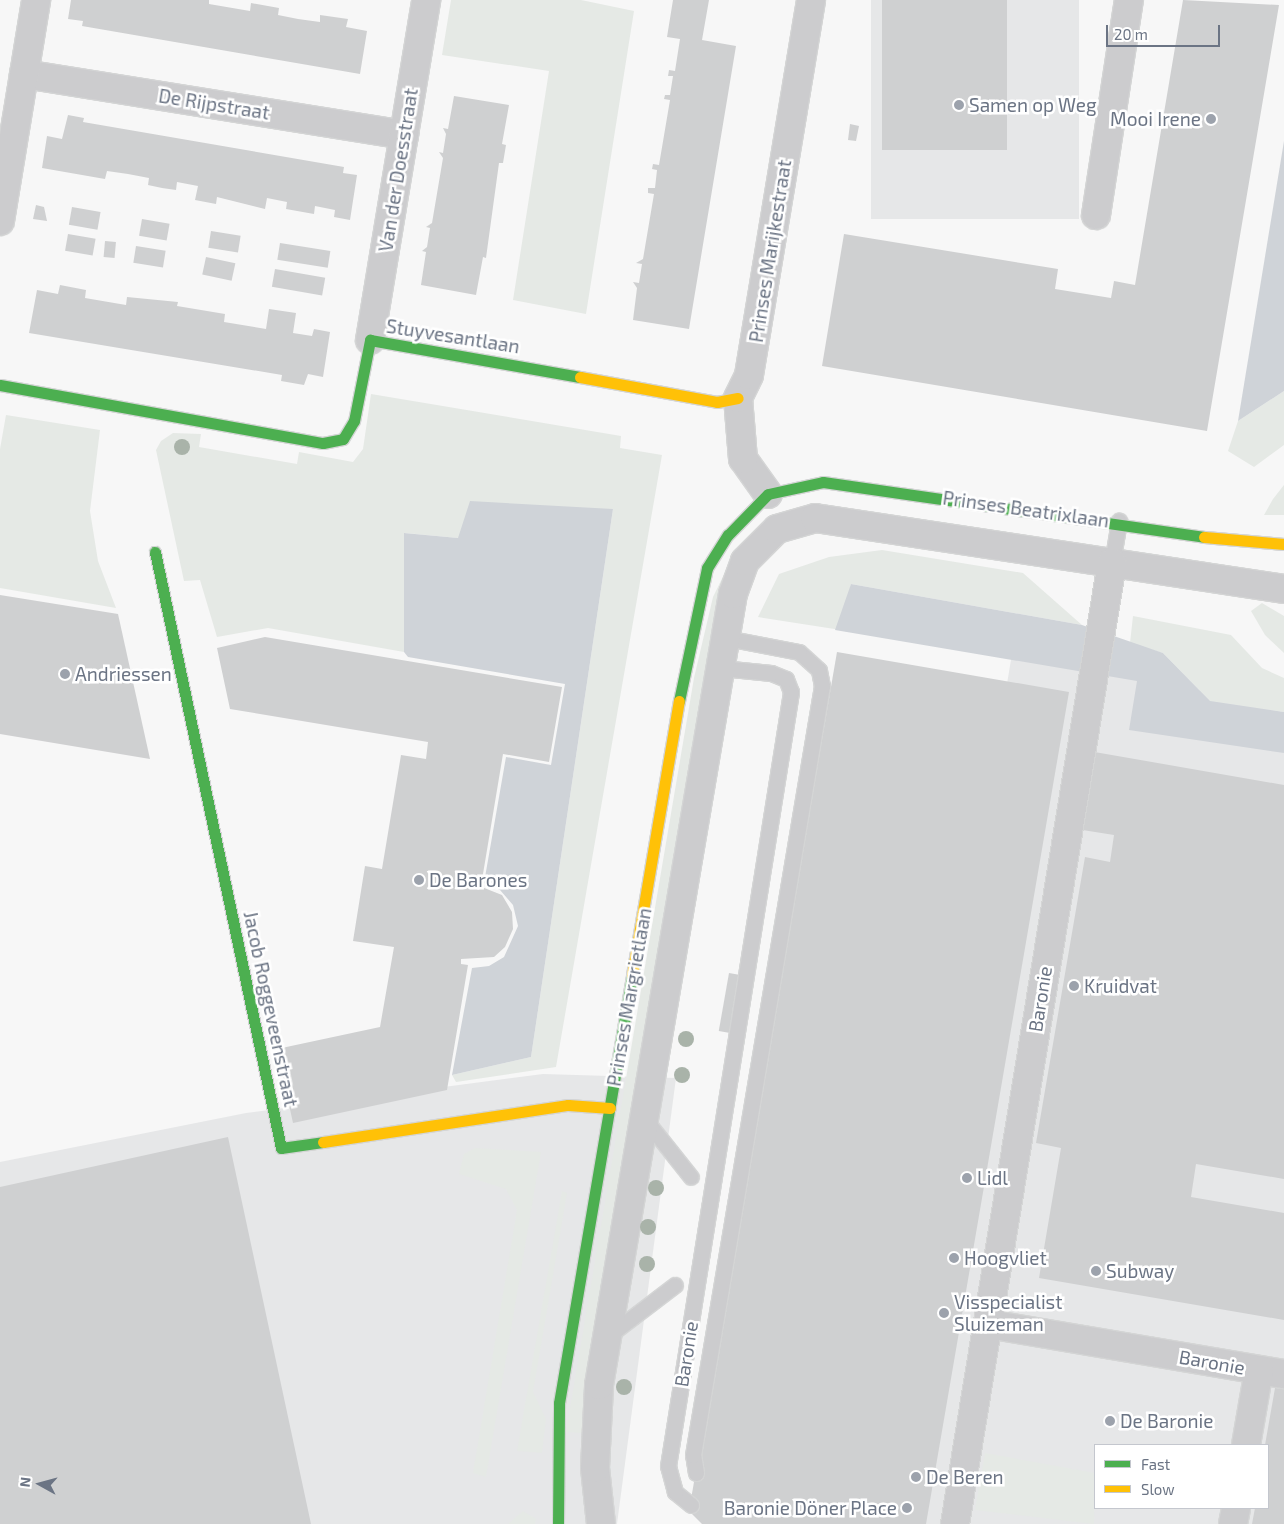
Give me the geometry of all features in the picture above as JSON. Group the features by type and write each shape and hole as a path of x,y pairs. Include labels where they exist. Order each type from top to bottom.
{"street":[{"path":"0,221 36,0"},
{"name":"Van der Doesstraat","path":"370,340 426,0"},
{"name":"Prinses Marijkestraat","path":"738,398 749,375 811,0"},
{"path":"1096,215 1129,0"},
{"name":"De Rijpstraat","path":"24,74 404,135"},
{"name":"Stuyvesantlaan","path":"0,385 323,443 343,439 354,421 370,340 717,402 738,398"},
{"path":"738,398 744,459 768,494"},
{"name":"Prinses Beatrixlaan","path":"768,494 823,482 1119,521 1228,541 1284,544"},
{"name":"Prinses Margrietlaan","path":"558,1524 560,1403 690,639 707,568 746,512 768,494"},
{"name":"Prinses Beatrixlaan","path":"777,529 815,518 1284,589"},
{"name":"Prinses Margrietlaan","path":"601,1524 595,1429 607,1337 726,638 745,561 777,529"},
{"name":"Jacob Roggeveenstraat","path":"155,552 281,1148 568,1105 610,1108"},
{"name":"Baronie","path":"955,1524 1112,563"},
{"name":"Baronie","path":"988,1324 1272,1372 1246,1444"},
{"path":"1233,1524 1236,1509"}],"lane":[{"path":"1112,563 1119,521"},
{"name":"Baronie","path":"696,1472 693,1455 736,1220 822,686 819,670 799,652 726,638"},
{"name":"Baronie","path":"691,1505 675,1492 668,1466 791,692 786,680 771,672 721,668"},
{"path":"644,1117 691,1177"},
{"path":"710,1196 716,1210 736,1220"},
{"path":"607,1337 675,1285"}],"shaded area":[{"path":"451,0 581,0 634,11 586,314 513,300 549,71 442,55"},
{"name":"Samen op Weg","path":"871,0 1079,0 1079,219 871,219"},
{"path":"1284,141 1284,391 1238,421"},
{"path":"1284,391 1284,445 1254,467 1228,451 1238,421"},
{"path":"371,394 621,436 620,448 662,455 556,1067 456,1082 452,1075 531,1057 613,509 458,538 405,533 404,652 268,628 217,637 200,580 184,581 156,450 161,441 173,433 201,434 199,447 297,464 299,452 353,462 363,449"},
{"path":"6,415 100,430 90,511 98,561 116,608 0,588 0,449"},
{"path":"1284,485 1284,515 1264,515 1273,499"},
{"path":"470,501 613,509 531,1057 452,1075 472,968 489,966 504,957 518,926 513,905 500,890 484,883 506,757 551,765 565,684 408,657 404,652 404,533 458,538"},
{"path":"882,550 1023,573 1082,625 851,584 841,630 758,617 779,574 829,557"},
{"path":"733,556 715,631 584,1386 582,1433 566,1432 694,678 713,597"},
{"path":"851,584 1082,625 1163,653 1210,701 1284,712 1284,753 1129,730 1137,681 835,630"},
{"path":"1262,603 1284,616 1284,653 1265,635 1251,611"},
{"path":"1133,616 1231,635 1262,668 1284,678 1284,712 1210,701 1163,653 1130,643"},
{"path":"1014,642 1284,713 1284,1524 866,1524"},
{"path":"543,1074 676,1078 617,1524 0,1524 0,1162 246,1113"},
{"path":"475,1148 541,1152 486,1477 473,1473 517,1210 506,1189 459,1174 464,1154"},
{"path":"562,1191 567,1193 533,1392 546,1419 542,1453 517,1451"},
{"path":"985,1453 1094,1473 1094,1524 975,1510"},
{"path":"523,1511 536,1519 535,1524 508,1524"}],"building":[{"path":"71,0 209,0 209,4 250,11 251,3 279,8 278,15 298,19 320,22 320,15 348,19 346,27 367,31 360,74 82,26 83,21 68,19"},
{"path":"673,0 709,0 702,40 736,46 689,329 633,320 637,288 633,282 639,283 642,264 636,263 643,259 654,194 648,193 648,188 655,188 657,170 652,169 653,164 659,165 670,100 664,99 665,95 670,95 673,76 668,76 669,70 675,71 680,39 667,37"},
{"path":"882,0 1007,0 1007,150 882,150"},
{"name":"Mooi Irene","path":"1183,0 1279,5 1207,431 822,366 844,234 1058,269 1055,289 1111,298 1114,281 1135,285"},
{"path":"454,96 509,105 502,144 506,145 503,163 499,163 486,258 483,257 476,295 421,285 426,252 422,251 427,247 430,228 426,227 432,223 443,158 439,152 443,153 446,134 443,128 448,129"},
{"path":"68,115 84,118 83,122 344,167 343,173 357,175 350,220 334,217 335,210 315,206 314,214 286,209 287,202 267,198 265,209 217,197 216,204 195,200 198,186 177,182 176,190 148,185 149,178 128,174 107,171 105,179 42,168 47,136 62,139"},
{"path":"850,124 859,126 856,141 848,140"},
{"path":"36,205 44,207 47,221 33,219"},
{"path":"72,207 101,212 97,230 69,225"},
{"path":"142,219 170,224 167,241 139,236"},
{"path":"211,231 241,236 238,252 208,248"},
{"path":"68,234 96,239 93,256 65,251"},
{"path":"105,241 116,242 115,258 104,257"},
{"path":"280,243 330,251 328,268 277,260"},
{"path":"136,246 166,251 163,267 133,263"},
{"path":"206,257 235,263 232,281 202,275"},
{"path":"275,269 325,278 322,296 272,287"},
{"path":"60,285 86,290 85,298 126,305 127,297 178,302 177,306 225,314 224,322 266,329 269,309 296,313 293,333 312,336 314,329 330,332 323,377 308,374 304,385 281,381 282,375 29,333 37,290 58,294"},
{"name":"Andriessen","path":"0,595 118,614 150,759 0,734"},
{"name":"De Barones","path":"265,637 562,687 549,762 503,754 482,880 475,880 474,884 502,895 512,912 513,929 505,947 494,957 461,959 461,964 468,965 447,1090 293,1123 277,1049 380,1027 394,947 353,941 365,866 382,869 401,755 426,759 428,742 230,709 217,648"},
{"path":"837,652 1069,692 926,1524 702,1524 689,1511"},
{"path":"1083,750 1284,785 1284,1179 1196,1164 1191,1197 1284,1213 1284,1320 1039,1278 1061,1148 1036,1143 1085,857 1110,862 1114,835 1070,828"},
{"path":"729,973 752,977 741,1035 719,1031"},
{"path":"228,1137 311,1524 0,1524 0,1187"},
{"path":"1275,1388 1284,1389 1284,1524 1252,1524 1255,1509 1269,1509 1269,1444 1265,1444"}],"traffic: fast":[{"path":"0,385 323,443 343,439 354,421 370,340 580,377"},
{"path":"679,701 707,568 728,535 768,494 823,482 1204,537"},
{"path":"155,552 281,1148 323,1142"},
{"path":"558,1524 559,1403 632,975"}],"traffic: slow":[{"path":"580,377 717,402 738,398"},
{"path":"1204,537 1284,544"},
{"path":"632,975 679,701"},
{"path":"323,1142 568,1105 610,1108"}],"place":[{"name":"Samen op Weg","path":"959,105"},
{"name":"Mooi Irene","path":"1211,119"},
{"name":"Andriessen","path":"65,674"},
{"name":"De Barones","path":"419,880"},
{"name":"Kruidvat","path":"1074,986"},
{"name":"Lidl","path":"967,1178"},
{"name":"Hoogvliet","path":"954,1258"},
{"name":"Subway","path":"1096,1271"},
{"name":"Visspecialist Sluizeman","path":"944,1313"},
{"name":"De Baronie","path":"1110,1421"},
{"name":"De Beren","path":"916,1477"},
{"name":"Baronie Döner Place","path":"907,1508"}]}
